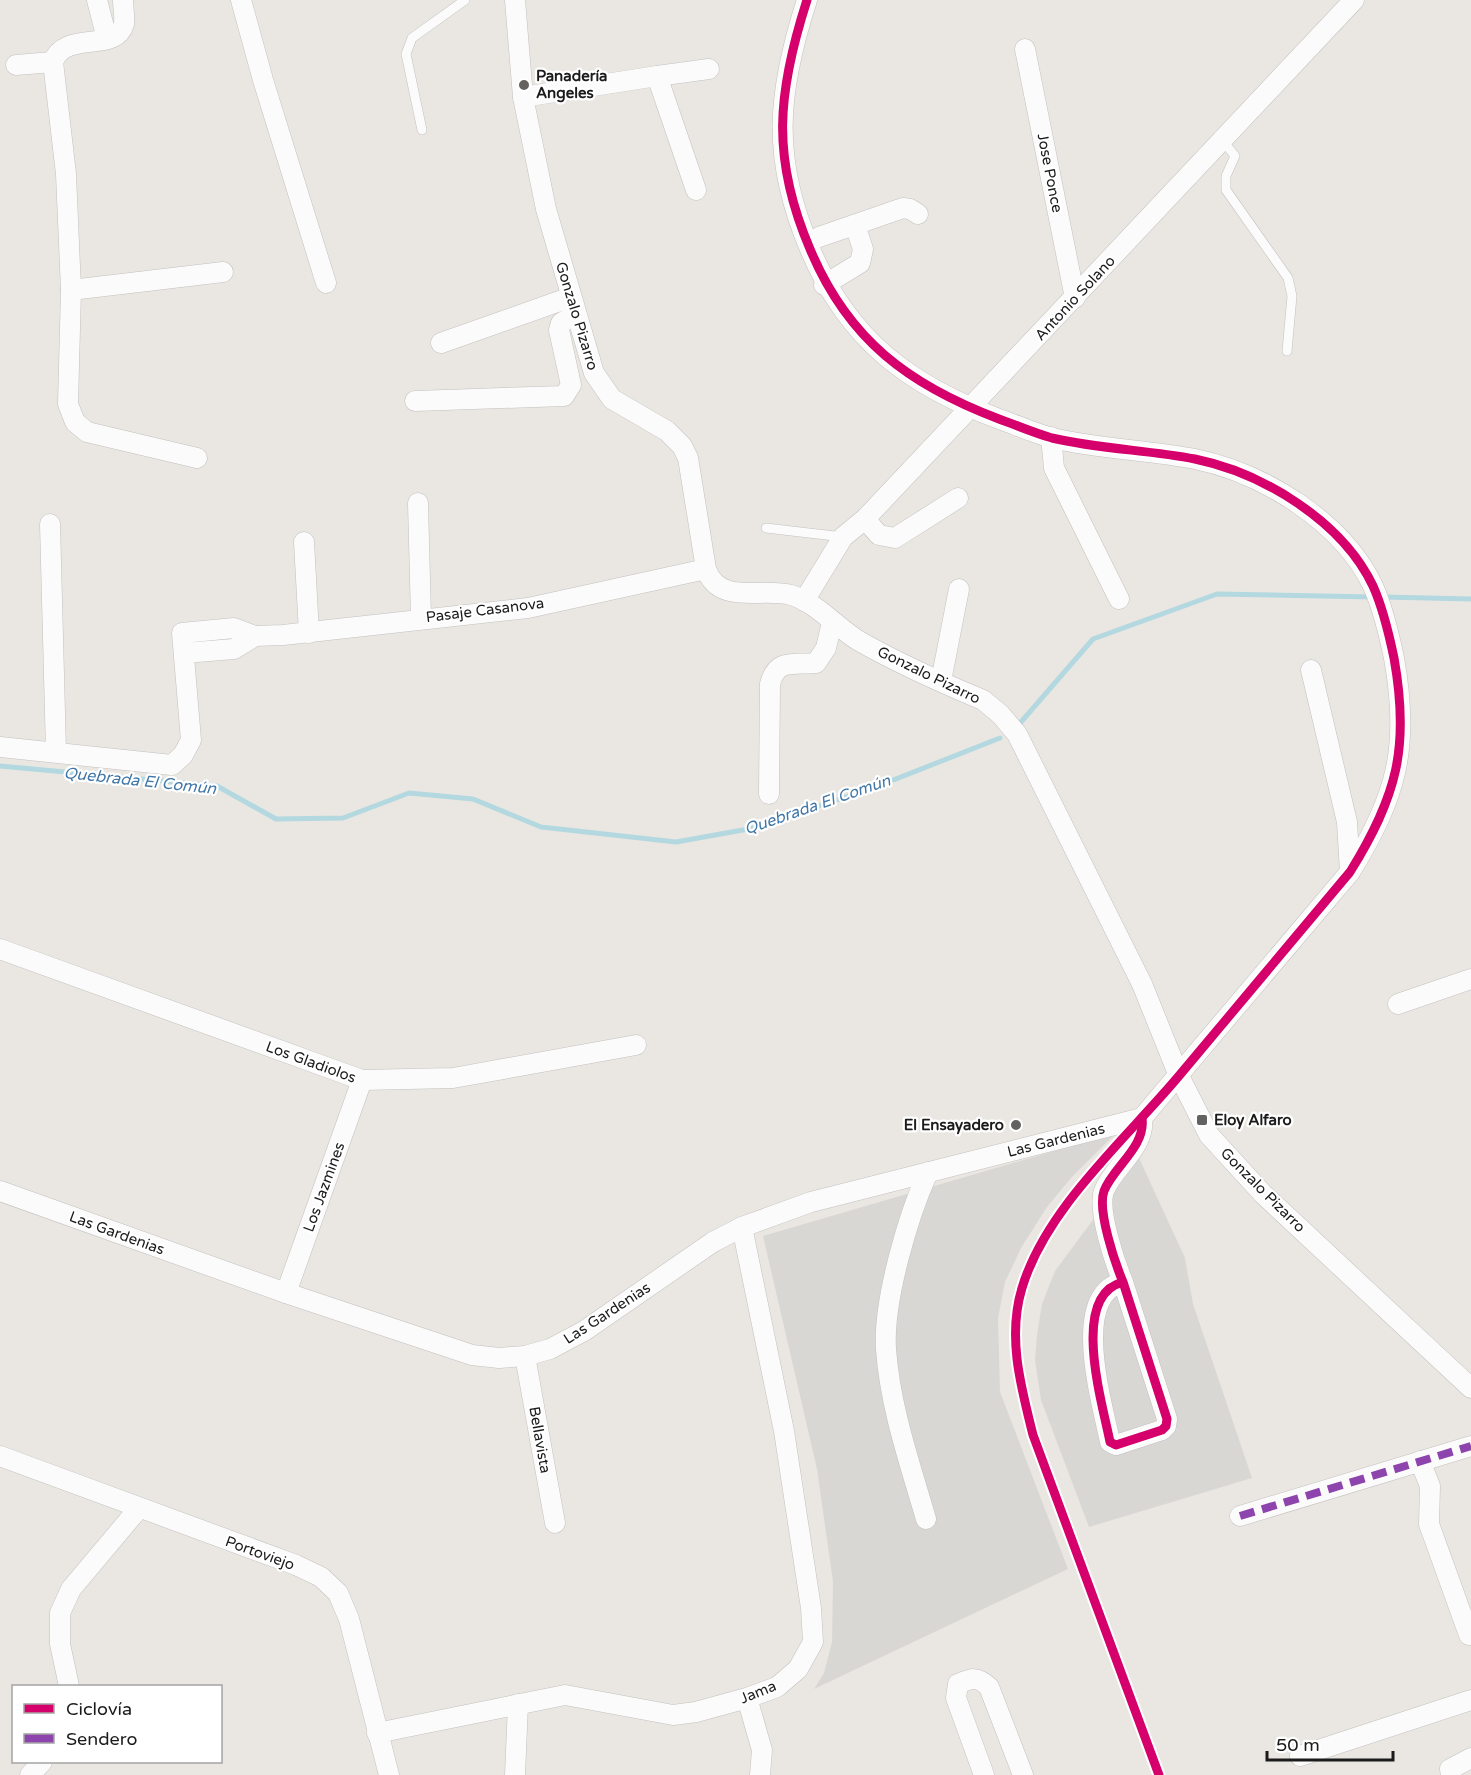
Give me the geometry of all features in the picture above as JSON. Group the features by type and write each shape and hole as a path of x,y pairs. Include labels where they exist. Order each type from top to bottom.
{"street":[{"path":"97,0 107,39"},
{"path":"123,0 124,24 118,34 107,39 65,45 56,51 52,62 66,174 71,290 68,404 75,422 87,432 197,458"},
{"path":"241,0 266,91 326,283"},
{"name":"Gonzalo Pizarro","path":"514,0 523,97 546,209 594,373 603,390 625,408 667,431 685,452 706,569 713,583 724,590 781,593 804,601 859,641 983,700 1000,714 1017,734 1142,984 1179,1076 1209,1135 1234,1164 1468,1380"},
{"path":"807,0 789,62 781,140 786,178 796,218 824,285 857,327 899,369 970,408 1051,438 1196,460 1234,469 1273,487 1302,506 1353,555 1372,584 1383,612 1397,677 1400,710 1395,777 1385,810 1350,872 1142,1118 1143,1127 1138,1141 1103,1192 1102,1209 1167,1419 1166,1426 1162,1430 1116,1445 1110,1442 1094,1363 1093,1322 1102,1295 1112,1285 1123,1282"},
{"name":"Antonio Solano","path":"804,601 843,537 865,519 1354,0"},
{"name":"Jose Ponce","path":"1025,48 1075,298"},
{"path":"16,65 52,62"},
{"path":"523,97 709,69"},
{"path":"657,76 696,190"},
{"path":"819,237 903,208 910,208 918,214"},
{"path":"824,285 860,263 863,249 855,225"},
{"path":"71,290 223,272"},
{"path":"441,343 574,306"},
{"path":"415,401 564,396 571,385 559,330 561,323 574,306"},
{"path":"1051,438 1053,468 1119,599"},
{"path":"865,519 879,535 895,538 958,498"},
{"path":"418,503 421,618"},
{"path":"50,524 56,752"},
{"path":"304,542 309,633"},
{"name":"Pasaje Casanova","path":"258,636 309,633 421,618 528,608 706,569"},
{"path":"941,681 959,589"},
{"path":"770,794 770,684 774,671 779,666 816,663 826,648 832,622"},
{"path":"0,747 172,765 177,762 191,740 182,633 234,628 258,636"},
{"path":"184,653 234,649 258,636"},
{"path":"1311,670 1347,822 1350,872"},
{"name":"Los Gladiolos","path":"0,949 362,1080 453,1078 636,1045"},
{"path":"1398,1004 1471,979"},
{"name":"Los Jazmines","path":"286,1293 362,1080"},
{"name":"Las Gardenias","path":"0,1191 286,1293 472,1355 499,1358 525,1356 550,1349 584,1331 713,1242 742,1227 811,1202 1142,1118"},
{"path":"926,1519 895,1410 886,1348 887,1319 912,1207 928,1172"},
{"name":"Jama","path":"377,1732 565,1695 673,1715 747,1698 777,1687 798,1669 813,1642 811,1608 784,1431 742,1227"},
{"name":"Bellavista","path":"525,1356 555,1523"},
{"path":"1240,1516 1471,1446"},
{"name":"Portoviejo","path":"0,1456 296,1565 321,1577 338,1593 349,1619 389,1775"},
{"path":"1420,1461 1430,1486 1429,1524 1469,1635"},
{"path":"69,1685 60,1644 60,1613 71,1589 139,1508"},
{"path":"984,1775 956,1698 958,1684 974,1677 981,1679 989,1687 1023,1775"},
{"path":"747,1698 762,1750 760,1775"},
{"path":"1300,1756 1471,1700"},
{"path":"515,1775 518,1704"},
{"path":"1451,1775 1450,1769 1471,1758"},
{"path":"30,1775 40,1763"}],"lane":[{"path":"422,130 406,54 408,46 412,38 465,0"},
{"path":"1223,141 1235,156 1226,176 1226,190 1288,278 1292,296 1287,351"},
{"path":"766,528 843,537"}],"shaded area":[{"path":"1116,1133 1071,1178 1047,1207 1021,1248 1005,1282 998,1318 1000,1392 1068,1569 814,1689 824,1673 832,1642 833,1582 817,1469 763,1236"},
{"path":"1139,1158 1185,1258 1193,1304 1252,1478 1089,1527 1041,1400 1035,1360 1037,1335 1042,1304 1055,1271"}],"waterway":[{"name":"Quebrada El Común","path":"1021,722 1093,639 1217,594 1373,597"},
{"name":"Quebrada El Común","path":"1383,597 1471,599"},
{"name":"Quebrada El Común","path":"0,766 217,786 276,819 343,818 409,793 473,799 541,827 676,842 754,828 878,786 1000,738"}],"marked path":[{"path":"1240,1516 1471,1446"}],"cycle path":[{"path":"807,0 789,65 784,96 784,155 789,185 797,216 825,281 863,334 885,355 937,391 999,419 1070,442 1159,453 1221,466 1273,488 1298,503 1342,541 1359,562 1380,603 1394,658 1399,690 1400,745 1389,794 1366,845 1350,872 1178,1077 1089,1176 1068,1203 1049,1230 1033,1259 1018,1306 1017,1362 1033,1435 1159,1775"},
{"path":"1123,1282 1107,1291 1097,1307 1093,1329 1101,1403 1110,1442 1116,1445 1162,1430 1166,1426 1167,1419 1123,1282 1112,1250 1102,1200 1108,1182 1139,1138 1142,1118"}],"place":[{"name":"Panadería Angeles","path":"524,85"},
{"name":"Eloy Alfaro","path":"1202,1120"},
{"name":"El Ensayadero","path":"1016,1125"}]}
